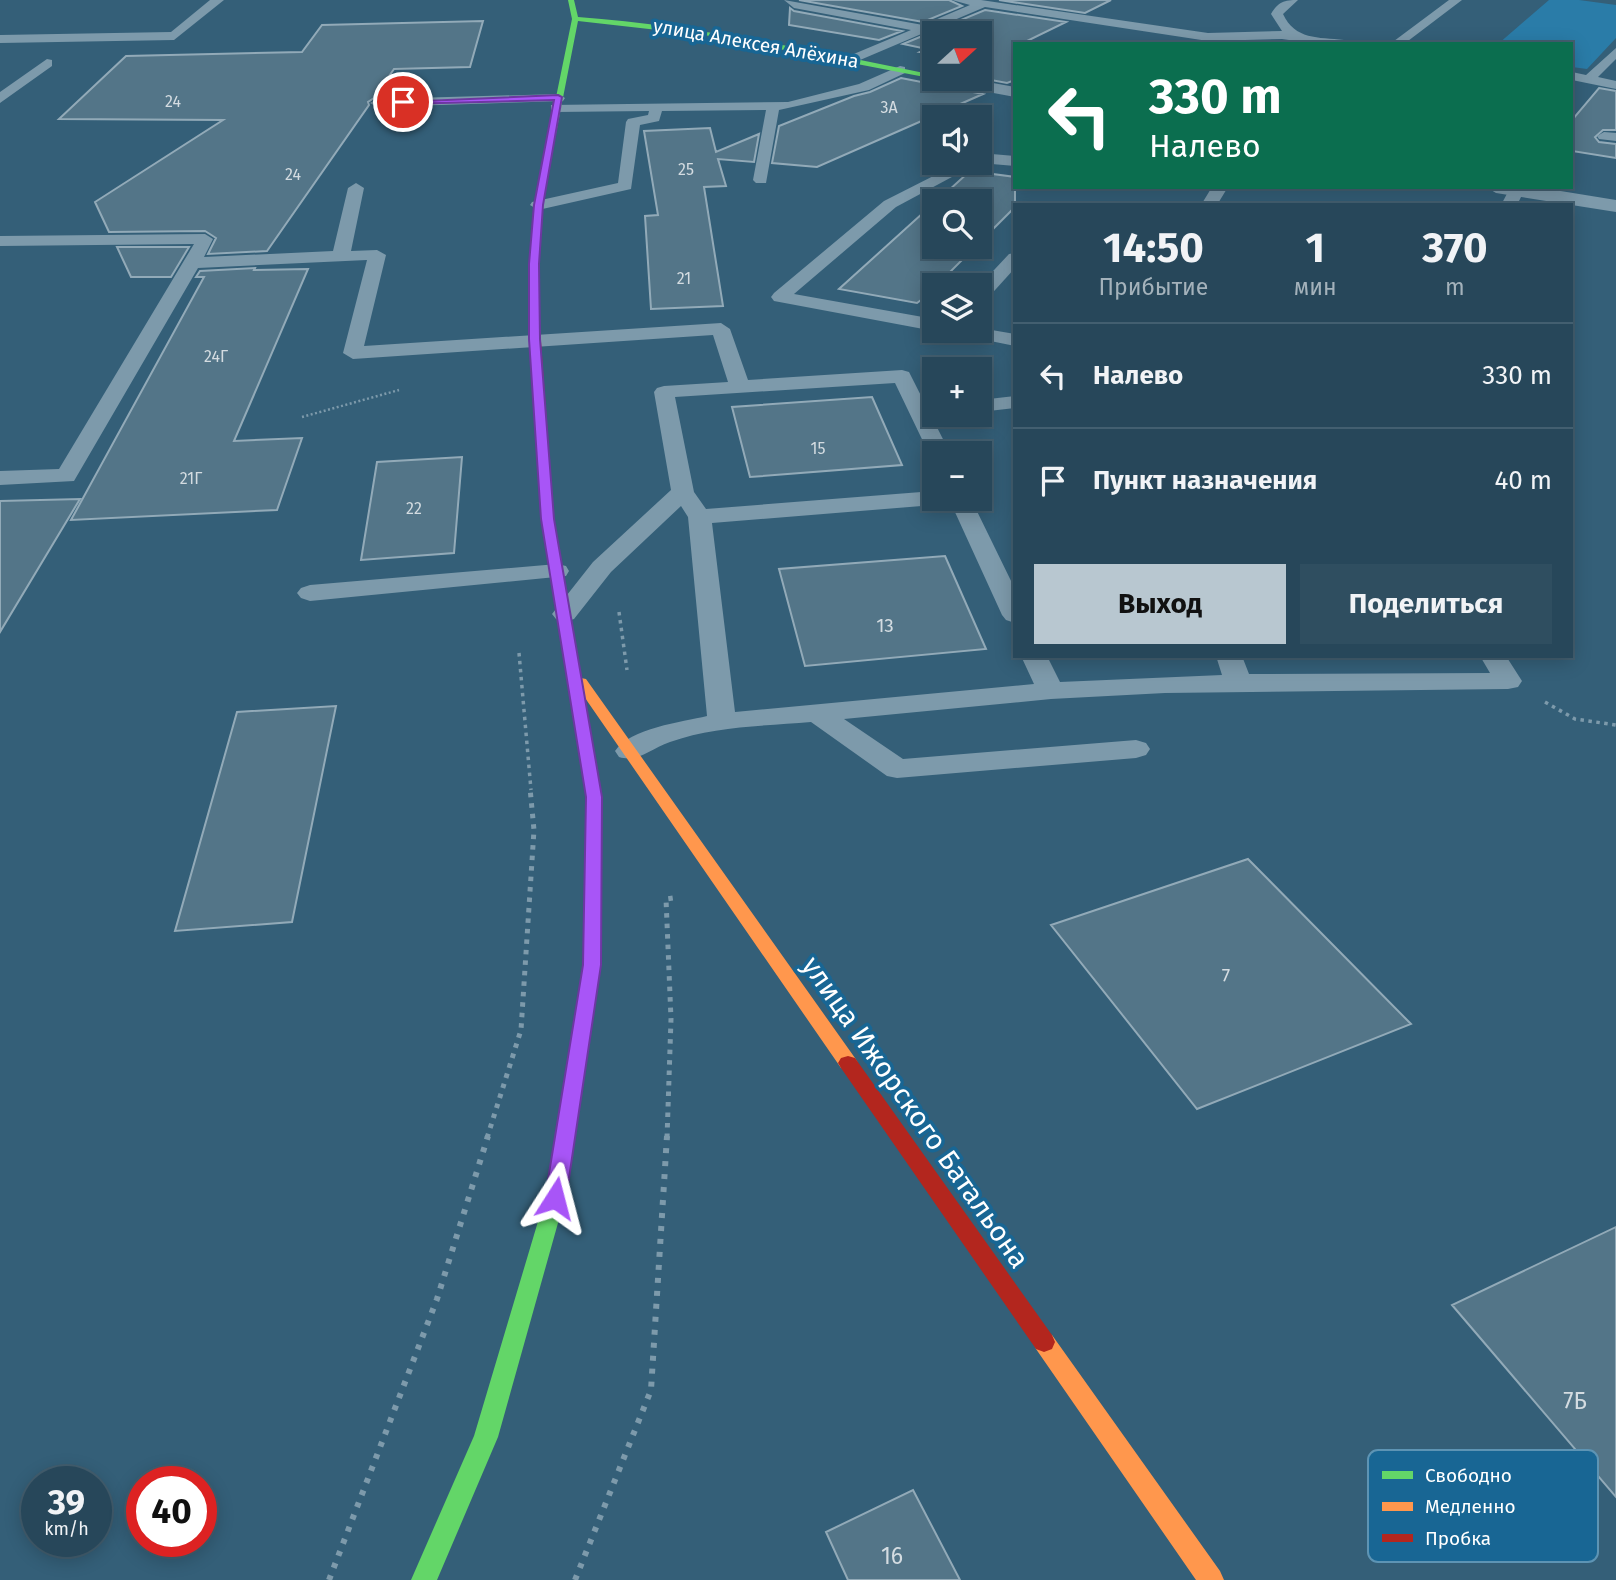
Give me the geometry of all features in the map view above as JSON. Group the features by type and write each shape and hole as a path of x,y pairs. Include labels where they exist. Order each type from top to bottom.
{"street":[{"name":"улица Ижорского Батальона","path":"424,1580 486,1437 555,1198 592,965 594,797 576,675 548,519 535,339 534,264 538,205 575,19 571,0"},
{"name":"улица Алексея Алёхина","path":"575,19 627,20 853,59 922,75"},
{"path":"992,88 1013,92"},
{"path":"1507,194 1616,206"},
{"name":"улица Ижорского Батальона","path":"576,675 1211,1580"}],"lane":[{"path":"0,39 174,36 206,6 218,0"},
{"path":"790,0 794,5 922,28"},
{"path":"958,0 1208,37 1293,36 1331,42"},
{"path":"1292,0 1277,14 1282,25 1293,36"},
{"path":"1399,42 1456,0"},
{"path":"944,21 983,4"},
{"path":"1057,15 1079,5"},
{"path":"853,59 922,31"},
{"path":"1589,79 1616,52"},
{"path":"0,99 47,63"},
{"path":"377,103 557,103 656,109 773,107 824,99 864,87 900,70"},
{"path":"1573,76 1616,85"},
{"path":"761,180 773,107"},
{"path":"538,205 625,186 633,122 654,118 656,109"},
{"path":"992,159 1013,161"},
{"path":"922,322 780,297 890,204 947,175"},
{"path":"341,256 356,188"},
{"path":"0,241 205,239 66,476 0,478"},
{"path":"192,263 377,255 353,353 535,339 721,329 740,387"},
{"path":"992,283 1013,260"},
{"path":"992,336 1013,340"},
{"path":"722,723 700,517 683,492 664,392 902,376 922,406"},
{"path":"992,405 1013,402"},
{"path":"565,614 602,567 683,492"},
{"path":"700,517 922,499"},
{"path":"966,511 1013,611"},
{"path":"310,593 514,577 557,571"},
{"path":"1035,658 1051,691"},
{"path":"1230,658 1239,683"},
{"path":"1494,658 1508,681"},
{"path":"629,751 662,735 722,723 1051,691 1239,683 1508,681"},
{"path":"817,713 897,769 1136,749"}],"path":[{"path":"602,567 615,584 628,676 662,735"},
{"path":"329,1580 437,1299 521,1030 534,830 523,720 514,577"},
{"path":"1508,681 1575,719 1616,725"},
{"path":"575,1580 651,1390 666,1163 671,1018 666,899 730,891"}],"shaded area":[{"path":"1549,0 1579,0 1616,5 1616,38 1587,69 1573,67 1573,42 1500,42"}],"building":[{"path":"799,0 949,0 962,6 922,22"},
{"path":"999,0 1111,0 1085,13"},
{"path":"790,8 794,11 902,31 879,40 789,25"},
{"path":"985,10 1066,22 1025,42 1013,42 1013,81 1007,83 992,80 992,21 958,21"},
{"path":"483,21 470,67 394,69 374,98 368,102 369,105 267,251 208,254 216,238 205,231 109,232 95,202 223,120 59,119 126,56 302,52 322,25"},
{"path":"922,36 922,48 903,44"},
{"path":"901,78 922,82 922,91 968,91 983,94 958,105 922,105 922,121 817,167 772,163 779,126"},
{"path":"1599,88 1616,91 1616,130 1603,130 1595,137 1599,142 1616,144 1616,158 1573,151 1573,119"},
{"path":"710,128 716,152 759,134 754,162 718,159 726,186 704,187 723,306 651,309 645,216 658,215 644,131"},
{"path":"966,175 1013,177 1013,209 992,230 992,189 950,189"},
{"path":"922,214 922,259 963,259 949,273 922,273 922,299 917,303 839,289"},
{"path":"117,247 189,247 171,277 131,277"},
{"path":"255,268 254,270 308,269 234,441 302,438 277,510 71,520 204,277 196,277 200,271"},
{"path":"872,397 902,465 750,477 732,407"},
{"path":"462,457 454,553 361,560 377,462"},
{"path":"80,499 0,632 0,501"},
{"path":"945,556 986,649 805,666 779,569"},
{"path":"336,706 292,922 175,931 237,712"},
{"path":"1248,859 1411,1024 1197,1109 1051,925"},
{"path":"1616,1227 1616,1497 1598,1476 1598,1450 1576,1450 1452,1305"},
{"path":"913,1490 960,1580 848,1580 826,1532"}],"traffic: fast":[{"path":"535,328 534,264 538,205 575,19 571,0"},
{"path":"575,19 711,34 922,75"},
{"path":"424,1580 486,1437 555,1198 586,1001"}],"traffic: slow":[{"path":"581,682 848,1063"},
{"path":"580,714 594,797 592,965 586,1001"},
{"path":"1044,1342 1211,1580"}],"traffic: jam":[{"path":"535,328 548,519 580,714"},
{"path":"848,1063 1044,1342"}],"route":[{"path":"403,102 558,97 538,205 534,264 535,339 548,519 576,675 594,797 592,965 555,1198"}]}
